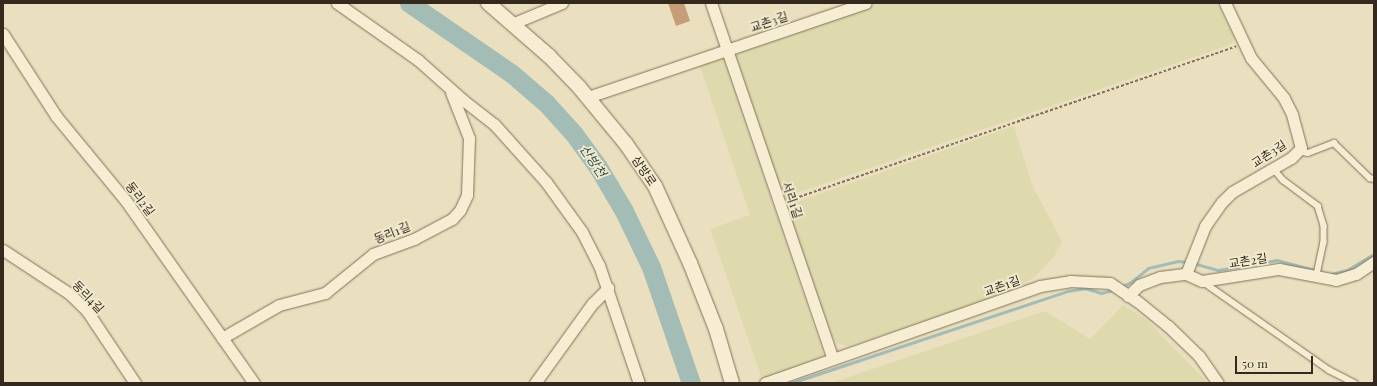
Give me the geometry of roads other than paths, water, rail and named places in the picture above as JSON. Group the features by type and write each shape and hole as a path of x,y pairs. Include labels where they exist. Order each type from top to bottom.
{"street":[{"name":"동리1길","path":"337,3 418,60 494,124 546,182 582,232 608,288 639,383"},
{"name":"삼방로","path":"488,3 514,23 549,56 588,97 626,144 655,186 690,263 716,329 732,383"},
{"path":"514,23 562,3"},
{"name":"서리1길","path":"711,3 833,359"},
{"name":"교촌3길","path":"726,50 865,3"},
{"name":"교촌3길","path":"1187,272 1205,226 1222,202 1232,192 1273,168 1301,148 1292,114 1279,92 1251,58 1225,3"},
{"name":"동리2길","path":"3,34 56,116 126,201 254,383"},
{"path":"588,97 726,50"},
{"name":"동리1길","path":"222,338 279,305 325,293 373,254 440,227 460,210 467,195 469,138 450,87"},
{"name":"동리4길","path":"3,250 70,294 87,311 135,383"},
{"name":"교촌2길","path":"1202,281 1279,269 1317,275 1336,280 1356,274 1374,262"},
{"path":"1126,294 1139,285 1160,277 1187,272 1202,281"},
{"name":"교촌1길","path":"765,383 1054,282 1111,284 1168,326 1198,356 1218,383"},
{"path":"535,383 592,304 608,288"}],"lane":[{"path":"1298,151 1308,153 1334,143 1370,178 1374,179"},
{"path":"1273,168 1283,180 1318,206 1324,226 1320,264 1317,275"},
{"path":"1202,281 1329,370 1355,383"}],"waterway":[{"name":"산방천","path":"409,3 511,73 546,103 574,134 598,167 624,211 651,267 691,383"},
{"path":"1331,274 1347,270 1374,254"},
{"path":"1193,263 1218,270 1277,260 1318,271"},
{"path":"1120,287 1131,282 1148,268 1178,261 1188,262"},
{"path":"791,383 1067,291 1085,288 1101,293 1113,290"}]}
